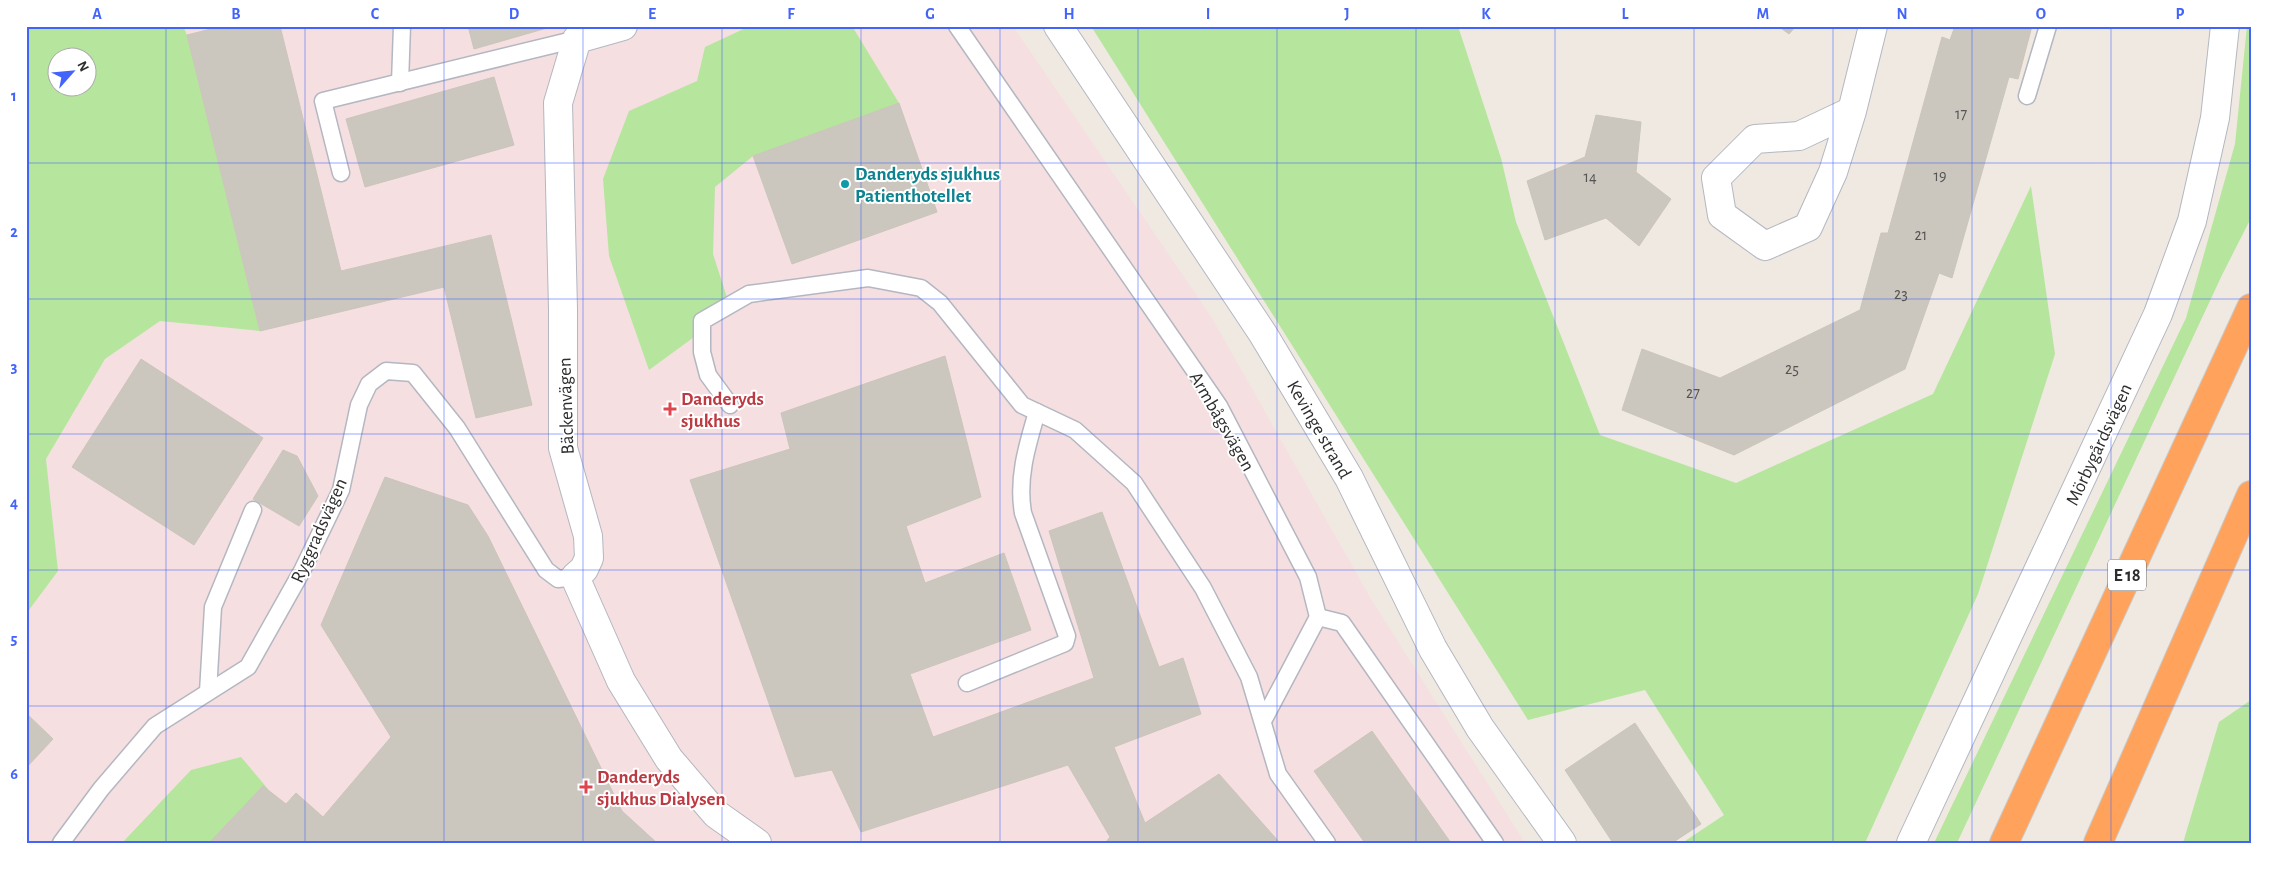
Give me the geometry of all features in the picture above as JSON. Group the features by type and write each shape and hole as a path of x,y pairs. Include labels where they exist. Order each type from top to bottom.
{"highway":[{"name":"E 18","path":"2004,843 2251,308"},
{"path":"2098,843 2251,495"}],"street":[{"path":"577,39 623,26"},
{"name":"Kevinge strand","path":"1058,26 1264,334 1349,478 1433,649 1480,728 1562,843"},
{"path":"1852,111 1799,136 1755,139 1716,178 1722,215 1765,246 1808,227 1833,172 1852,111 1873,26"},
{"name":"Mörbygårdsvägen","path":"1911,843 2158,314 2192,221 2215,118 2225,26"},
{"name":"Bäckenvägen","path":"575,577 584,569 589,558 588,536 563,448 558,103 577,39"},
{"path":"575,577 621,681 669,759 716,814 757,843"}],"lane":[{"path":"400,83 402,26"},
{"name":"Armbågsvägen","path":"957,26 1219,406 1308,576 1318,617"},
{"path":"2028,96 2048,26"},
{"path":"341,173 323,101 577,39"},
{"path":"730,405 708,375 702,352 702,320 749,294 868,278 921,288 940,304 1022,405 1075,430 1134,483 1203,588 1249,677 1278,774 1327,843"},
{"name":"Ryggradsvägen","path":"61,843 101,789 155,726 248,667 302,571 341,490 358,405 369,384 386,371 413,374 456,428 546,570 558,579 575,577"},
{"path":"967,683 1065,643 1067,636 1023,513 1020,493 1023,461 1037,412"},
{"path":"208,692 213,607 253,510"},
{"path":"1263,721 1318,617 1342,623 1495,843"}],"shaded area":[{"name":"Danderyds sjukhus","path":"183,26 1013,26 1212,318 1371,599 1525,843 26,843 26,614 58,571 46,459 105,359 160,321 260,331 187,35"}],"green space":[{"path":"26,26 183,26 187,35 260,331 160,321 105,359 46,459 58,571 26,614"},
{"path":"750,26 852,26 899,103 753,156 715,187 713,254 731,310 649,370 609,256 603,179 629,111 697,81 705,47"},
{"path":"1091,26 1458,26 1501,158 1516,222 1600,435 1736,483 1933,394 2031,186 2055,354 1978,594 1865,843 1682,843 1724,815 1645,690 1528,720"},
{"path":"2247,26 2251,26 2251,218 2222,275 1957,843 1934,843 2186,318 2235,144"},
{"path":"2251,700 2251,843 2183,843 2219,722"},
{"path":"241,757 268,789 215,843 122,843 191,770"}],"building":[{"path":"223,26 280,26 341,271 491,235 532,405 476,418 444,287 260,331 187,35"},
{"path":"468,26 554,26 474,49"},
{"path":"1778,26 1796,26 1789,34"},
{"path":"1955,26 2032,26 2018,79 2009,77 1952,278 1939,273 1905,369 1734,455 1622,410 1642,349 1720,378 1860,310 1881,233 1888,233 1942,37 1950,40"},
{"path":"494,77 514,145 365,187 346,119"},
{"name":"Danderyds sjukhus Patienthotellet","path":"899,103 937,212 792,264 753,156"},
{"path":"1596,115 1641,122 1636,172 1671,199 1639,246 1606,218 1545,240 1527,181 1585,157"},
{"path":"945,356 981,497 906,526 925,583 1004,553 1031,630 910,674 933,737 1094,678 1049,531 1102,512 1159,667 1183,658 1201,714 1114,747 1145,823 1219,774 1280,843 1105,843 1110,837 1068,765 861,832 832,770 795,777 690,480 790,449 781,413"},
{"path":"141,359 263,438 194,545 72,467"},
{"path":"283,450 297,456 318,496 299,526 253,499"},
{"path":"385,477 468,505 488,536 622,811 657,843 209,843 263,786 286,804 296,793 323,817 391,737 321,625"},
{"path":"26,713 53,739 26,768"},
{"path":"1635,723 1701,824 1672,843 1613,843 1565,770"},
{"path":"1372,731 1451,843 1365,843 1314,771"}],"place":[{"name":"Danderyds sjukhus Patienthotellet","path":"845,184"},
{"name":"Danderyds sjukhus","path":"670,409"},
{"name":"Danderyds sjukhus Dialysen","path":"586,787"}]}
